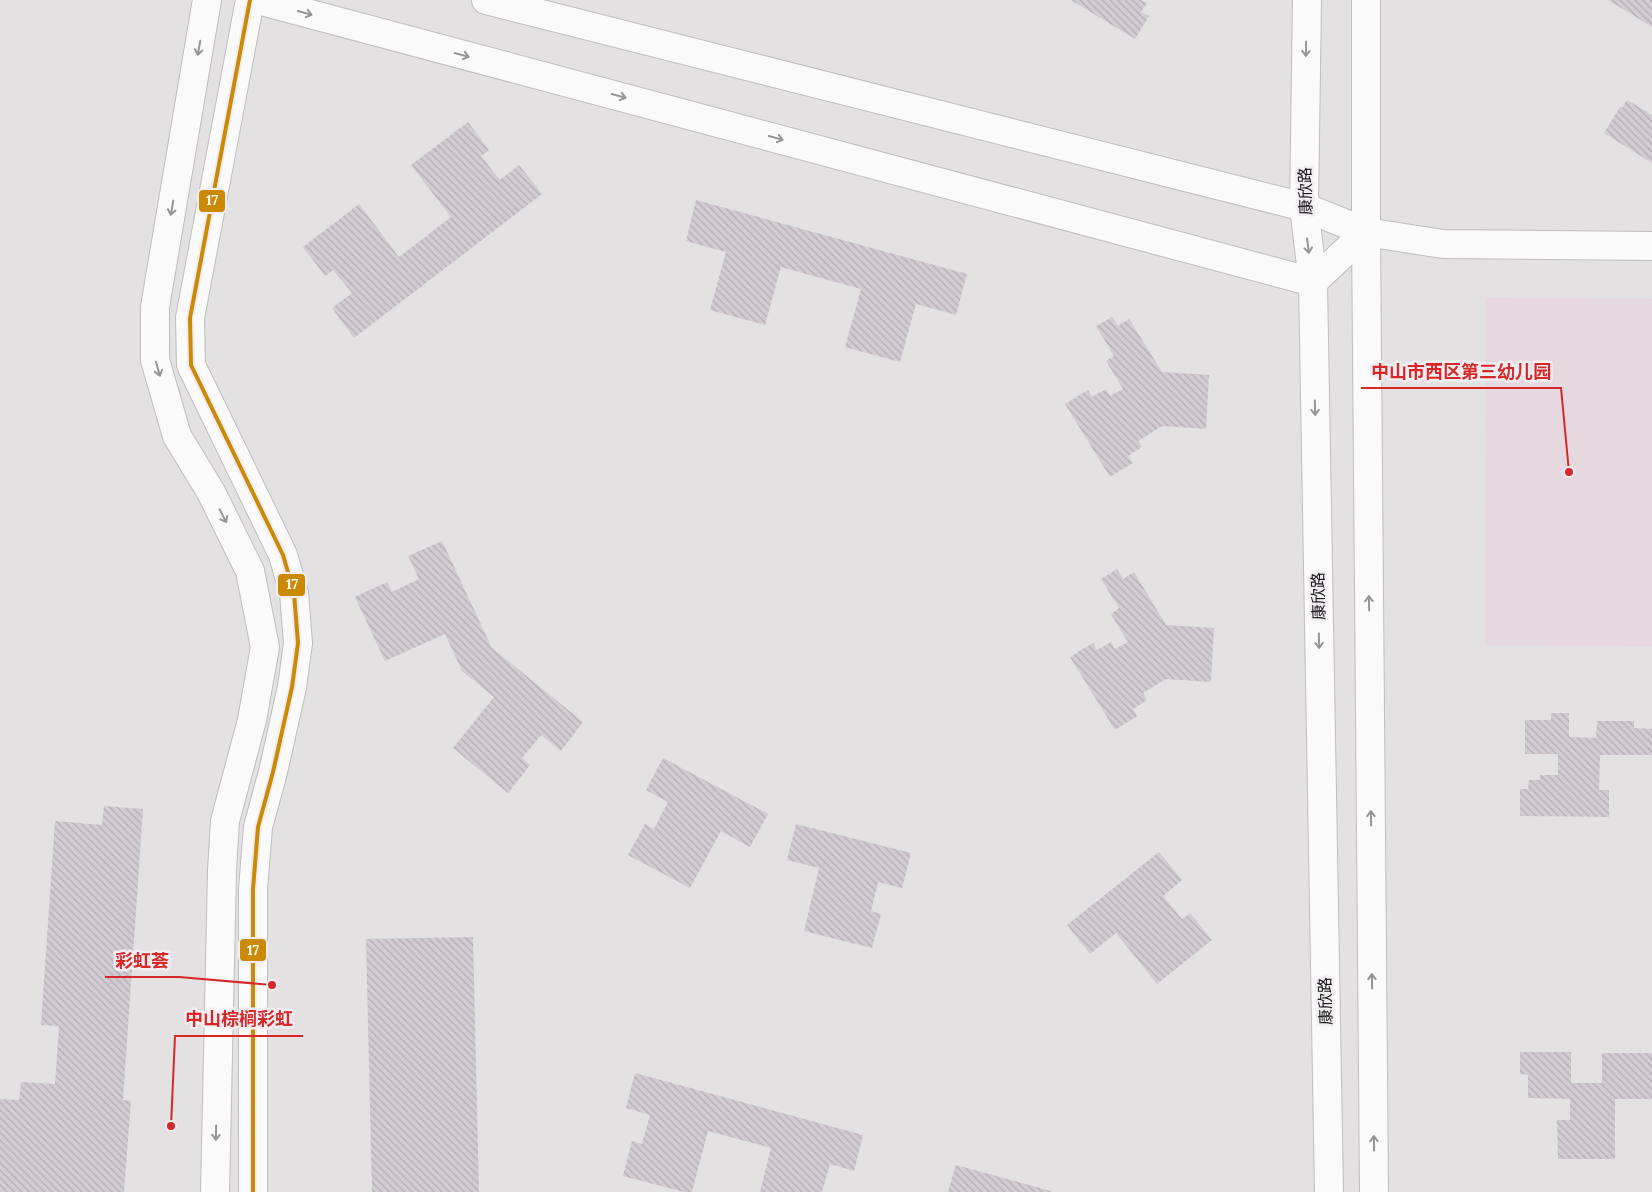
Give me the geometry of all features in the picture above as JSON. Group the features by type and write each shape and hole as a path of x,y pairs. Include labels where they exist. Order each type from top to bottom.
{"street":[{"path":"207,0 155,307 155,360 177,436 210,492 250,571 265,647 252,720 225,821 222,871 215,1192"},
{"path":"250,0 190,318 191,365 283,555 294,593 298,643 290,697 258,827 253,889 253,1192"},
{"path":"258,0 1313,282 1366,232"},
{"path":"486,0 1304,207 1366,232 1443,244 1652,246"},
{"name":"康欣路","path":"1307,0 1304,207 1313,282 1329,1192"},
{"path":"1366,0 1366,232 1374,1192"},
{"path":"217,1085 253,1087"}],"shaded area":[{"path":"1486,298 1652,299 1652,646 1485,645"}],"building":[{"path":"1071,0 1141,0 1147,3 1141,12 1149,16 1135,39"},
{"path":"1608,0 1652,0 1652,27"},
{"path":"1627,100 1652,115 1652,163 1604,133 1620,107 1622,108"},
{"path":"468,122 489,150 481,156 500,180 519,165 542,194 354,338 332,308 352,293 333,270 325,276 303,247 359,204 399,257 451,217 411,165"},
{"path":"696,200 967,274 956,315 916,304 900,362 845,347 861,289 781,267 765,325 710,310 726,252 686,241"},
{"path":"1112,317 1118,326 1129,319 1162,372 1209,375 1206,429 1162,426 1138,441 1142,447 1128,456 1133,463 1110,477 1065,404 1088,390 1092,397 1106,389 1110,396 1123,389 1106,361 1114,356 1096,326"},
{"path":"442,541 492,648 583,722 561,751 541,735 522,758 530,765 508,793 453,748 494,697 462,671 445,634 385,661 355,597 387,582 392,592 419,579 408,556"},
{"path":"1117,569 1123,579 1134,572 1166,625 1214,628 1211,682 1166,679 1143,693 1147,700 1133,709 1137,716 1115,730 1070,657 1093,643 1097,650 1111,642 1115,649 1128,642 1111,614 1119,608 1101,579"},
{"path":"1551,713 1569,713 1569,737 1596,738 1597,721 1634,721 1634,728 1652,729 1652,755 1600,755 1599,790 1609,790 1609,817 1520,816 1520,789 1528,789 1529,780 1540,780 1540,775 1558,775 1558,754 1525,754 1525,720 1551,720"},
{"path":"663,758 768,814 750,847 721,831 690,888 628,855 645,824 654,829 668,802 646,790"},
{"path":"104,806 143,809 123,1100 131,1101 124,1192 0,1192 0,1099 19,1100 21,1082 55,1084 59,1026 41,1025 55,821 102,825"},
{"path":"796,824 911,853 902,888 878,882 871,911 881,914 872,948 804,931 819,868 787,860"},
{"path":"1159,852 1182,880 1163,896 1182,919 1190,913 1212,940 1157,984 1116,933 1090,954 1067,925"},
{"path":"473,937 479,1192 372,1192 366,939"},
{"path":"1520,1052 1571,1052 1571,1083 1602,1083 1602,1053 1652,1053 1652,1099 1615,1099 1615,1159 1558,1159 1557,1120 1570,1120 1570,1099 1528,1098 1528,1075 1520,1074"},
{"path":"635,1073 863,1135 854,1171 830,1164 822,1192 760,1192 771,1148 708,1131 692,1192 684,1192 623,1176 632,1141 642,1144 650,1115 626,1108"},
{"path":"956,1165 1051,1191 1051,1192 948,1192"}],"transit line":[{"name":"17","path":"250,0 190,318 191,365 283,555 294,593 298,643 292,687 273,772 258,827 253,889 253,1192"}],"place":[{"name":"中山市西区第三幼儿园","path":"1569,472"},
{"name":"彩虹荟","path":"272,985"},
{"name":"中山棕榈彩虹","path":"171,1126"}]}
